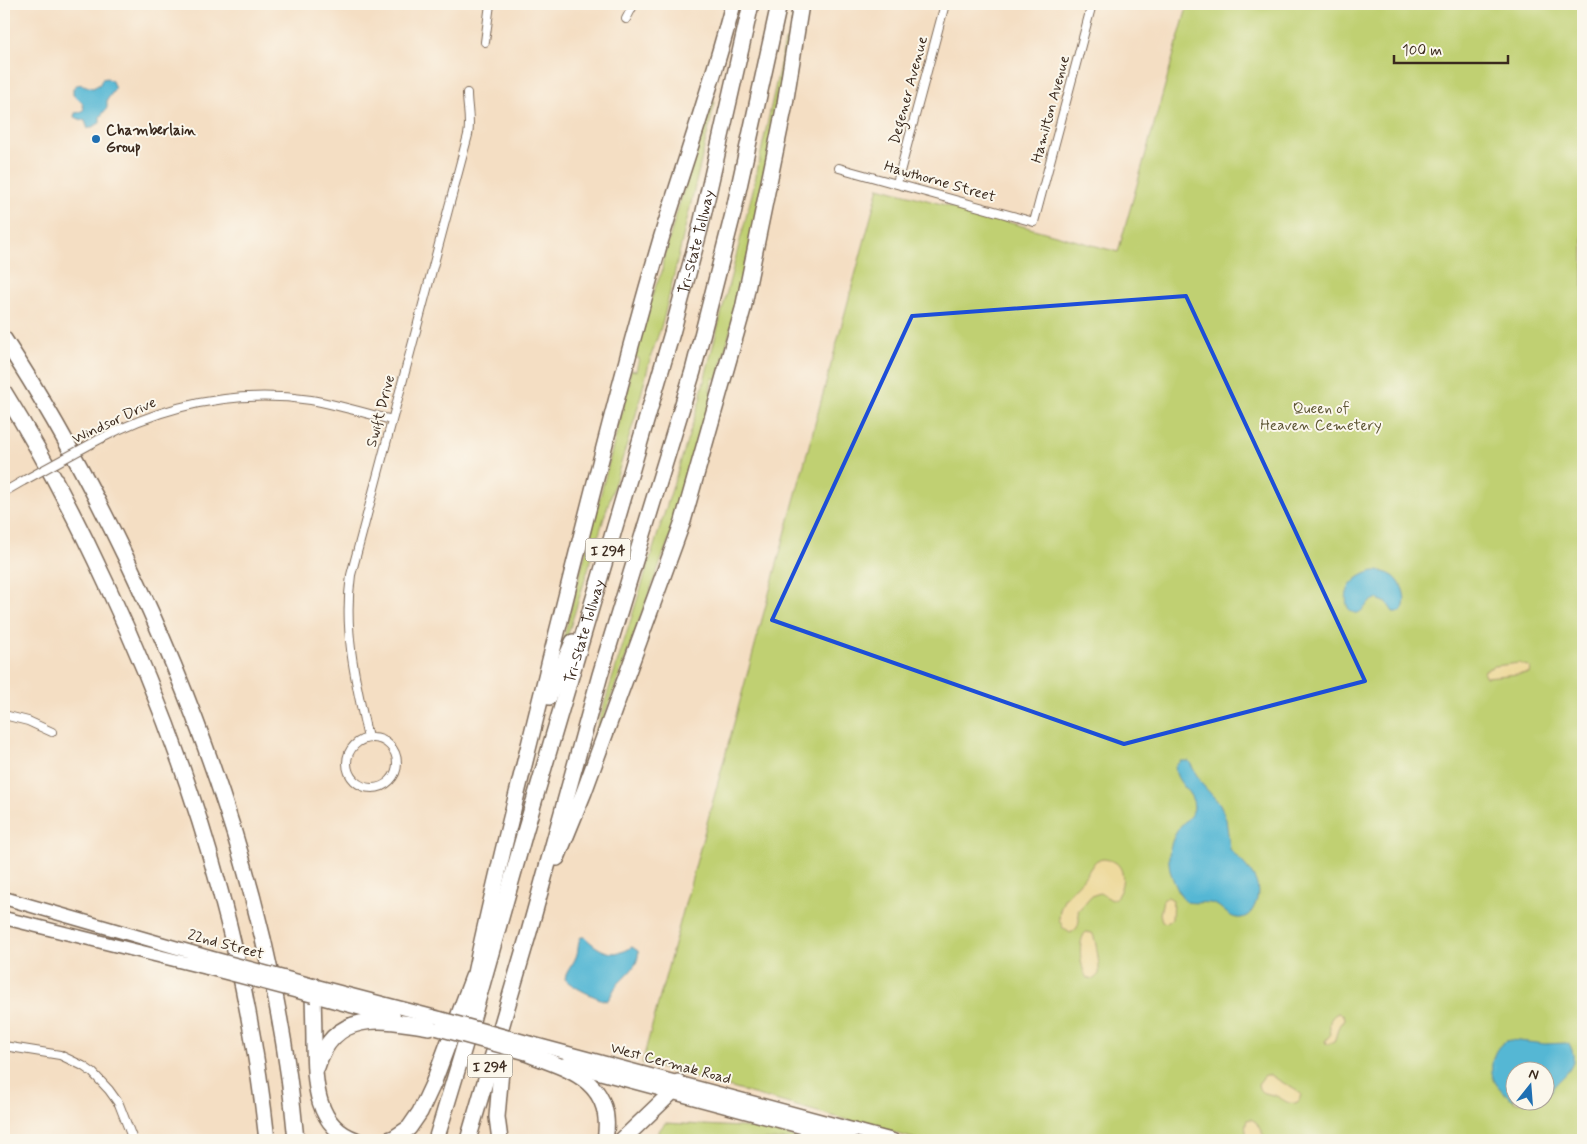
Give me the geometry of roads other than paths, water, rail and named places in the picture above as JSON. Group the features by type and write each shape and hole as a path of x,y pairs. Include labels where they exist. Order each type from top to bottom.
{"highway":[{"path":"450,1092 490,902 574,564 661,239 712,80 733,4"},
{"name":"Tri-State Tollway","path":"436,1140 590,610 649,415 700,229 751,4"},
{"name":"Tri-State Tollway","path":"468,1140 512,993 595,692 695,362 736,205 779,4"},
{"path":"529,932 584,792 683,521 743,309 784,113 801,4"},
{"path":"4,339 65,441 111,528 157,625 205,747 236,839 264,946 284,1043 296,1140"},
{"path":"4,392 46,464 96,562 145,671 185,775 218,880 236,948 255,1050 267,1140"},
{"path":"526,759 562,666 590,610"},
{"path":"388,1140 409,1128 420,1112 434,1084 476,969"},
{"path":"313,991 315,1075 319,1102 323,1111 339,1132 356,1140"},
{"path":"500,1140 497,1117 498,1095 501,1062 512,993"},
{"path":"315,1075 329,1041 346,1026 377,1020 435,1025"},
{"path":"530,1049 586,1081 597,1092 605,1109 607,1127 605,1140"},
{"path":"622,1140 675,1087"}],"main road":[{"name":"22nd Street","path":"4,898 208,962 435,1025"},
{"name":"22nd Street","path":"4,918 208,962"},
{"name":"West Cermak Road","path":"435,1025 675,1087 893,1140"},
{"name":"West Cermak Road","path":"675,1087 850,1140"}],"street":[{"path":"485,42 490,4"},
{"path":"626,19 634,4"},
{"name":"Degener Avenue","path":"897,183 945,4"},
{"name":"Hamilton Avenue","path":"1034,222 1092,4"},
{"name":"Swift Drive","path":"368,738 350,650 348,592 468,135 470,119 467,111 467,93"},
{"name":"Hawthorne Street","path":"839,168 1034,222"},
{"name":"Windsor Drive","path":"4,492 122,428 170,409 192,404 233,397 272,396 311,400 392,420"},
{"path":"4,715 28,721 52,732"},
{"path":"368,738 383,740 394,750 397,757 398,765 393,779 386,785 378,788 361,786 354,781 348,770 347,759 354,745 368,738"},
{"path":"4,1046 60,1055 93,1073 119,1104 132,1140"}],"water":[{"path":"107,78 112,81 115,89 107,100 107,108 100,117 100,123 88,129 85,121 74,117 75,113 81,112 84,109 82,102 73,95 73,89 80,84 93,88 100,84 102,79"},
{"path":"1374,571 1391,575 1400,583 1405,598 1401,612 1393,612 1387,603 1377,599 1356,613 1348,608 1346,601 1348,589 1356,579"},
{"path":"1181,761 1189,761 1201,783 1220,804 1226,819 1230,849 1253,875 1258,891 1257,899 1252,911 1244,917 1234,917 1214,904 1187,902 1180,895 1173,879 1169,864 1172,843 1179,828 1194,810 1191,796 1176,772 1175,766"},
{"path":"581,937 585,937 595,946 607,952 625,951 632,947 638,951 635,965 616,986 607,1001 584,992 565,979 576,957"},
{"path":"1510,1040 1545,1044 1566,1043 1570,1045 1573,1053 1572,1065 1554,1087 1554,1062 1504,1062 1504,1093 1494,1080 1492,1062 1496,1050 1504,1042"}],"place":[{"name":"Chamberlain Group","path":"96,139"}],"park label":[{"name":"Queen of Heaven Cemetery","path":"1321,416"}]}
